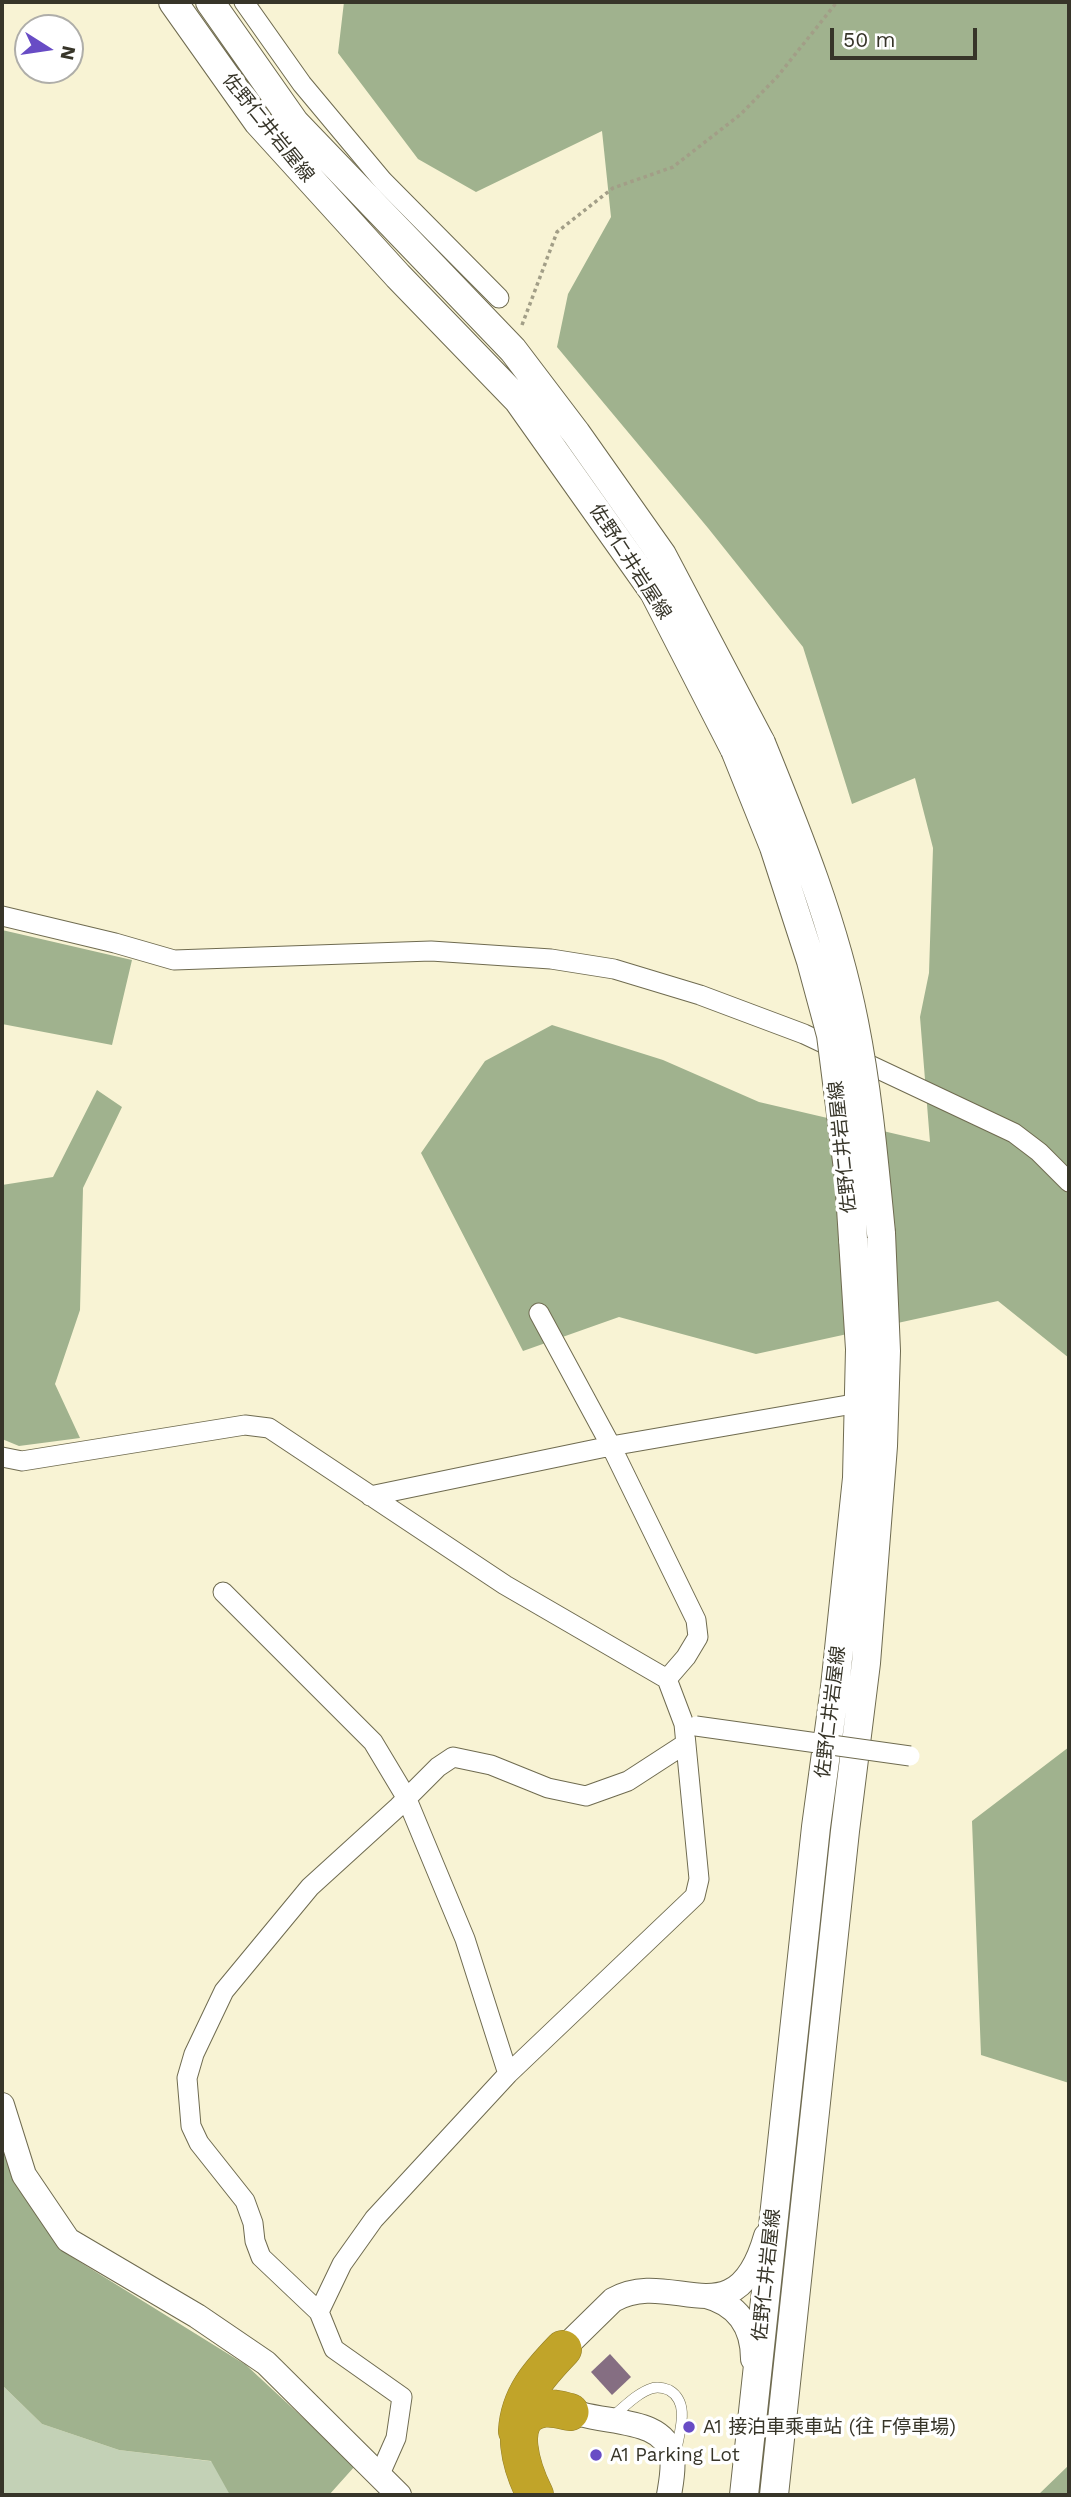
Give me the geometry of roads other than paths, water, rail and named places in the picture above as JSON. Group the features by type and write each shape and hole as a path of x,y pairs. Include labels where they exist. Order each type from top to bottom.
{"highway":[{"path":"534,2495 519,2451 517,2426 524,2399 538,2375 562,2349"},
{"path":"519,2451 521,2428 526,2417 543,2409 570,2412"}],"main road":[{"name":"佐野仁井岩屋線","path":"173,2 258,122 398,276 518,400 654,592 794,822 830,926 854,1020 870,1114 881,1233 886,1351 884,1432 866,1663 845,1831 776,2495"},
{"name":"佐野仁井岩屋線","path":"210,2 295,123 513,350 576,433 662,555 748,747 774,847 811,961 831,1035 849,1177 860,1349 857,1478 837,1674 816,1827 744,2495"}],"street":[{"path":"244,2 302,85 383,181 499,298"},
{"path":"2,916 174,960 431,951 551,959 614,969 700,995 804,1034 1014,1133 1046,1158 1069,1182"},
{"path":"538,1313 611,1446 696,1620 698,1637 686,1657 667,1679"},
{"path":"370,1496 611,1446 859,1403"},
{"path":"2,1457 22,1461 245,1424 269,1428 505,1585 667,1679 690,1725 685,1744 699,1878 695,1896 508,2074 374,2219 342,2264 318,2312"},
{"path":"223,1592 373,1742 406,1797 465,1939 508,2074"},
{"path":"690,1725 910,1756"},
{"path":"380,2474 396,2438 402,2398 334,2349 318,2312 261,2257 245,2201 199,2143 191,2126 187,2078 194,2054 224,1991 310,1887 438,1767 453,1757 491,1765 548,1788 586,1796 628,1781 685,1744"},
{"path":"2,2105 24,2175 68,2240 197,2316 266,2363 400,2495"},
{"path":"669,2495 672,2454 662,2437 643,2427 570,2412 560,2405 550,2386 550,2374 562,2349 613,2300 622,2295 644,2291 720,2295 742,2283 757,2261 765,2238 783,2129"},
{"path":"706,2296 729,2305 747,2325 753,2354 752,2419"}],"lane":[{"path":"608,2420 652,2388 663,2388 672,2392 682,2406 673,2466"}],"place":[{"name":"A1 接泊車乘車站 (往 F停車場)","path":"689,2427"},
{"name":"A1 Parking Lot","path":"596,2455"}]}
